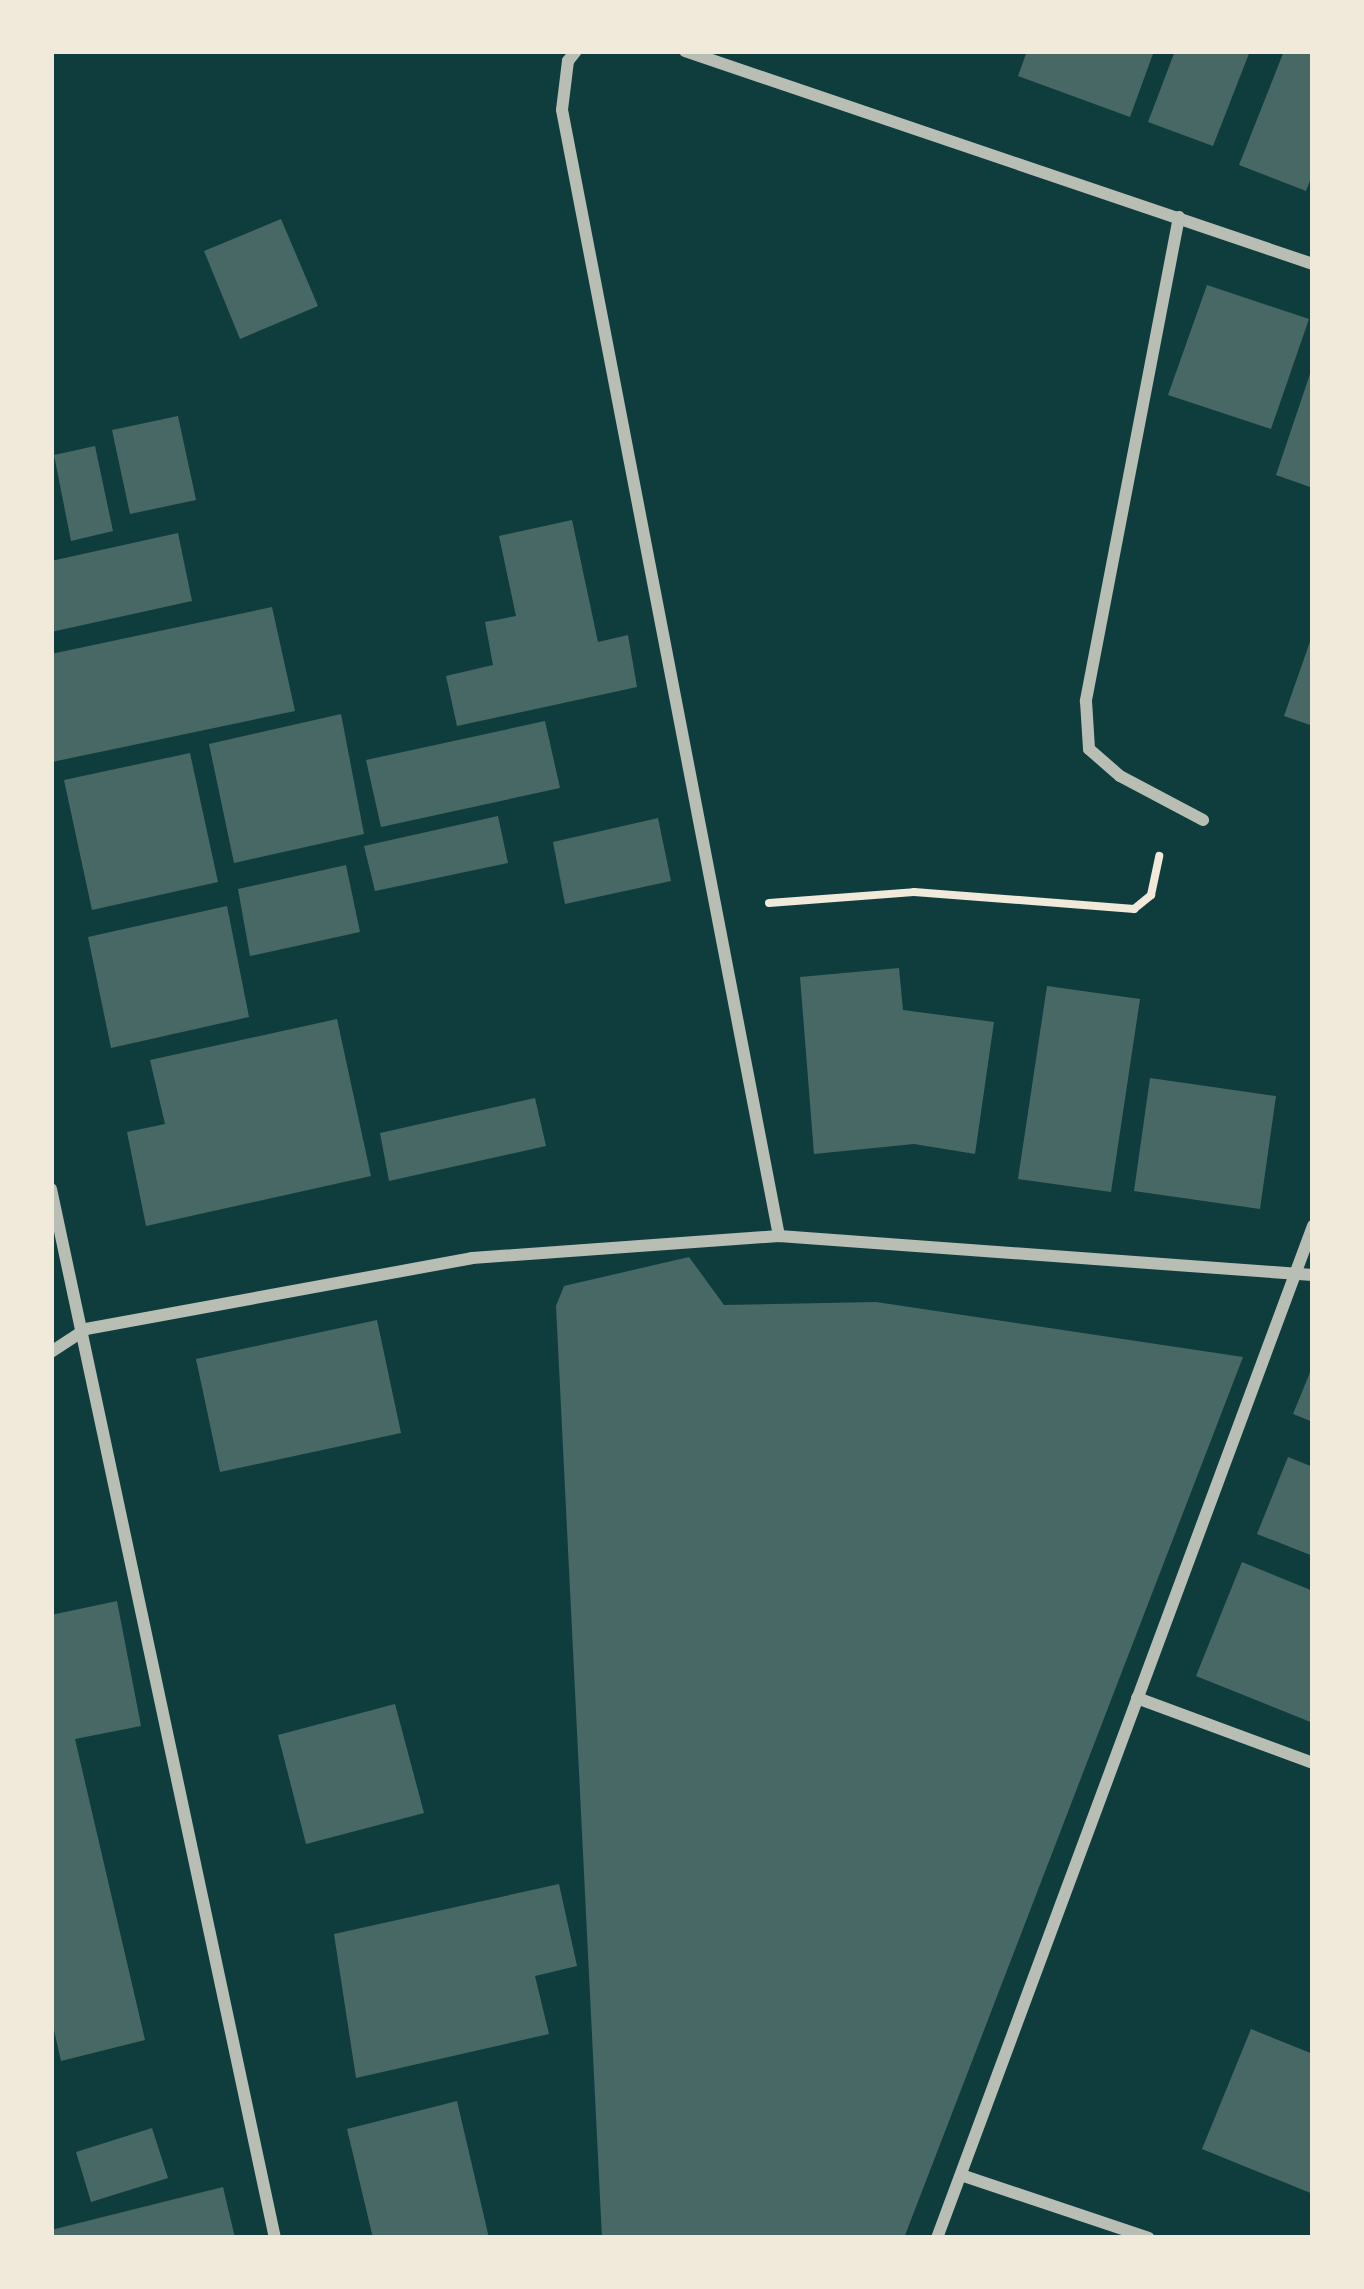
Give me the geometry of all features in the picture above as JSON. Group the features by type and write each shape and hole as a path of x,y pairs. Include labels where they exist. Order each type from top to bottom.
{"street":[{"path":"576,51 568,61 562,110 779,1236"},
{"path":"685,51 1313,264"},
{"path":"1179,218 1087,701 1089,748 1169,806 1203,820"},
{"path":"51,1189 86,1329 274,2238"},
{"path":"938,2238 1313,1226"},
{"path":"51,1352 86,1329 472,1258 779,1236 1295,1269 1313,1275"},
{"path":"1137,1698 1313,1762"},
{"path":"961,2175 1149,2238"}],"path":[{"path":"719,906 914,892 1134,909 1151,895 1169,806"}],"building":[{"path":"1027,51 1154,51 1130,117 1018,76"},
{"path":"1175,51 1250,51 1213,146 1148,122"},
{"path":"1284,51 1313,51 1313,173 1306,191 1239,165"},
{"path":"281,219 318,306 240,339 204,251"},
{"path":"1207,285 1309,319 1271,429 1168,395"},
{"path":"1313,368 1313,488 1276,475"},
{"path":"178,416 196,500 130,514 112,430"},
{"path":"95,446 113,531 71,541 54,455"},
{"path":"572,520 598,642 628,635 637,687 457,726 446,676 493,665 485,622 516,616 499,536"},
{"path":"178,533 192,601 51,632 51,561"},
{"path":"272,607 295,711 52,762 51,654"},
{"path":"1313,636 1313,726 1284,716"},
{"path":"341,714 364,834 234,863 209,744"},
{"path":"545,721 560,788 381,827 366,760"},
{"path":"190,753 218,882 92,910 64,780"},
{"path":"498,816 508,863 375,891 364,846"},
{"path":"658,818 671,881 565,904 553,842"},
{"path":"346,865 360,932 250,956 238,889"},
{"path":"227,906 249,1017 111,1048 88,937"},
{"path":"899,968 903,1010 994,1022 975,1154 914,1144 814,1154 800,977"},
{"path":"1047,986 1140,999 1111,1192 1018,1179"},
{"path":"337,1019 371,1176 146,1226 127,1132 165,1124 150,1060"},
{"path":"1150,1078 1276,1096 1260,1209 1134,1191"},
{"path":"535,1098 546,1146 389,1181 380,1133"},
{"path":"689,1257 724,1305 876,1302 1243,1357 904,2238 602,2238 556,1306 564,1286"},
{"path":"377,1320 401,1433 220,1472 196,1359"},
{"path":"1313,1365 1313,1422 1293,1414"},
{"path":"1288,1457 1313,1467 1313,1556 1257,1534"},
{"path":"1242,1562 1313,1591 1313,1723 1196,1676"},
{"path":"117,1601 141,1726 75,1739 145,2040 61,2061 51,2017 51,1615"},
{"path":"395,1704 424,1813 306,1844 278,1735"},
{"path":"559,1884 577,1966 535,1976 549,2034 356,2078 334,1934"},
{"path":"1251,2029 1313,2054 1313,2194 1202,2149"},
{"path":"457,2101 489,2238 373,2238 347,2129"},
{"path":"152,2128 168,2178 91,2202 76,2152"},
{"path":"223,2187 235,2238 51,2238 51,2230"}]}
